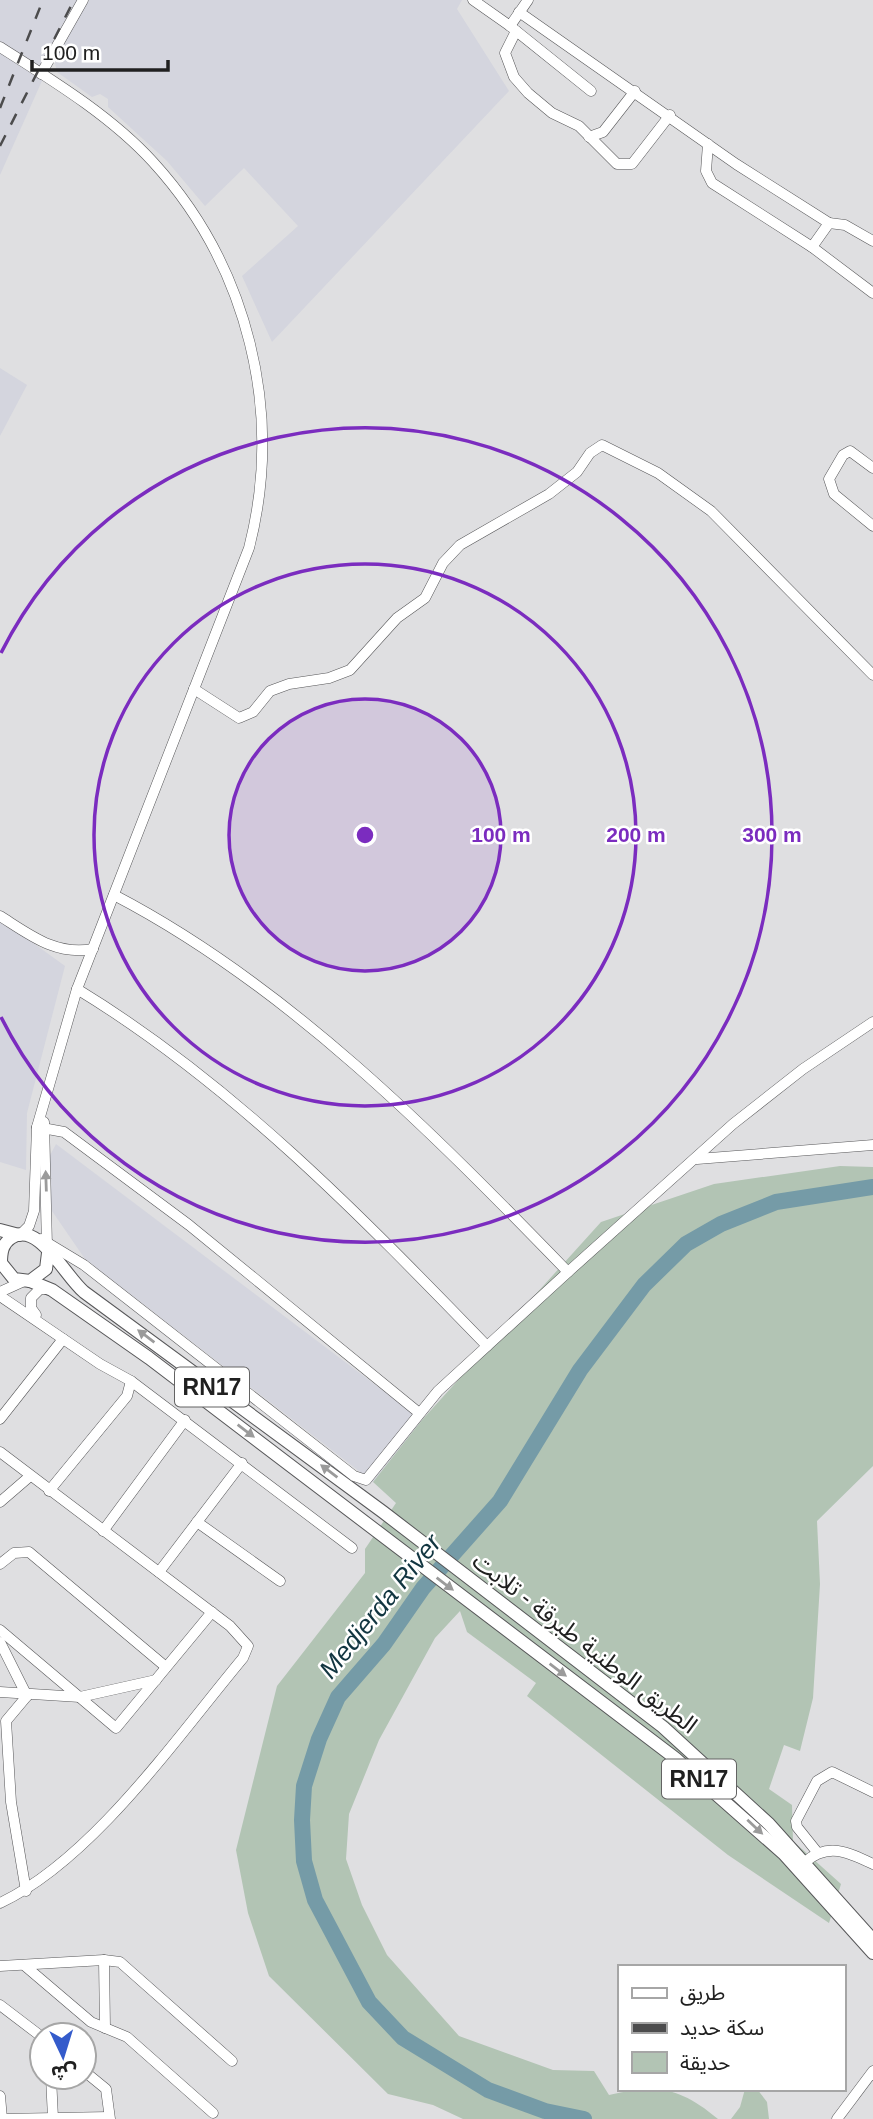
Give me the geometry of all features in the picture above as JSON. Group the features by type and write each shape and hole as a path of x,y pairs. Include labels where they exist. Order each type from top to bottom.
{"main road":[{"path":"0,1230 20,1234 45,1246 48,1261 31,1279"},
{"name":"RN17","path":"20,1234 6,1242 1,1268 8,1275 31,1279"},
{"name":"الطريق الوطنية طبرقة - تلابت","path":"45,1246 60,1267 84,1292 383,1512 663,1727 723,1780 805,1862 873,1940"},
{"name":"الطريق الوطنية طبرقة - تلابت","path":"31,1279 52,1290 222,1413 675,1758 742,1814 784,1854 873,1953"}],"street":[{"path":"41,74 83,0"},
{"path":"473,0 513,28 591,91"},
{"path":"528,0 519,12 505,53 514,77 552,113 579,126 612,160 628,165 635,161 670,115"},
{"path":"519,12 708,144 828,223 845,225 873,241"},
{"path":"0,47 41,74 144,152 211,240 244,318 258,372 264,450 256,521 250,548 77,989 44,1104 34,1211 29,1226 20,1234"},
{"path":"589,137 603,132 635,91"},
{"path":"708,144 706,171 712,183 811,247 873,293"},
{"path":"811,247 828,223"},
{"path":"194,689 236,717 244,717 253,712 270,691 289,684 329,678 350,670 401,614 425,598 443,563 460,544 549,494 578,472 590,453 602,445 658,473 711,511 873,675"},
{"path":"873,468 855,452 847,453 829,480 829,485 834,494 873,526"},
{"path":"114,895 195,940 368,1078 426,1129 568,1272"},
{"path":"0,916 53,948 73,953 93,949"},
{"path":"77,989 134,1024 285,1148 335,1193 487,1346"},
{"path":"41,1127 45,1246 84,1265 362,1480 368,1479 418,1412 487,1346 733,1124 803,1069 873,1022"},
{"path":"41,1127 64,1132 188,1225 418,1412"},
{"path":"697,1159 873,1145"},
{"path":"0,1294 60,1267 84,1265"},
{"path":"41,1321 31,1308 31,1298 40,1289 52,1290"},
{"path":"0,1294 186,1420 352,1548"},
{"path":"0,1419 64,1339"},
{"path":"49,1491 127,1395 131,1381"},
{"path":"103,1531 186,1420"},
{"path":"0,1452 29,1477 212,1612 246,1640 248,1646 243,1658 71,1857 26,1891 0,1903"},
{"path":"159,1572 242,1463"},
{"path":"0,1502 29,1477"},
{"path":"197,1522 280,1581"},
{"path":"0,1564 14,1553 29,1552 166,1667"},
{"path":"0,1630 116,1728 212,1612"},
{"path":"0,1642 27,1696"},
{"path":"0,1692 27,1696 80,1697 156,1680"},
{"path":"26,1891 11,1802 3,1721 27,1696"},
{"path":"817,1852 796,1821 817,1781 832,1772 873,1792"},
{"path":"0,1803 11,1802"},
{"path":"805,1862 817,1852 835,1849 873,1864"},
{"path":"104,1960 105,2028"},
{"path":"0,1966 104,1960 126,1965 232,2061"},
{"path":"24,1965 82,2016 127,2037 214,2113"},
{"path":"0,2005 28,2026"},
{"path":"837,2119 873,2071"},
{"path":"0,2095 2,2119 110,2118 106,2090 98,2083"},
{"path":"52,2091 53,2118"}],"shaded area":[{"path":"0,0 78,0 0,175"},
{"path":"89,0 462,0 457,9 509,91 272,342 242,276 298,226 244,168 205,206 167,161 108,107 108,99 100,94 92,97 57,72 54,59"},
{"path":"0,368 27,385 0,436"},
{"path":"0,919 65,966 27,1113 26,1170 0,1162"},
{"path":"56,1144 422,1420 373,1482 85,1259 52,1211 47,1161"}],"green space":[{"path":"840,1166 873,1167 873,1466 817,1521 820,1584 813,1698 800,1751 784,1745 769,1789 792,1805 793,1841 841,1884 829,1923 728,1855 527,1696 536,1683 467,1632 460,1611 435,1638 379,1740 349,1814 346,1859 362,1905 387,1955 459,2036 553,2070 594,2071 609,2095 634,2091 667,2091 679,2094 718,2119 463,2119 433,2105 388,2094 269,1976 248,1913 236,1850 277,1686 365,1573 365,1549 396,1503 373,1482 422,1420 601,1222 714,1184"},
{"path":"744,2091 759,2091 767,2102 769,2119 731,2119 740,2107"}],"waterway":[{"name":"Medjerda River","path":"584,2119 545,2111 488,2090 403,2038 369,2002 315,1900 304,1861 304,1786 319,1739 338,1697 384,1644 423,1588 500,1501 580,1370 644,1285 686,1244 721,1224 776,1202 873,1187"}],"railway":[{"path":"0,108 43,0"},
{"path":"0,146 74,0"}]}
